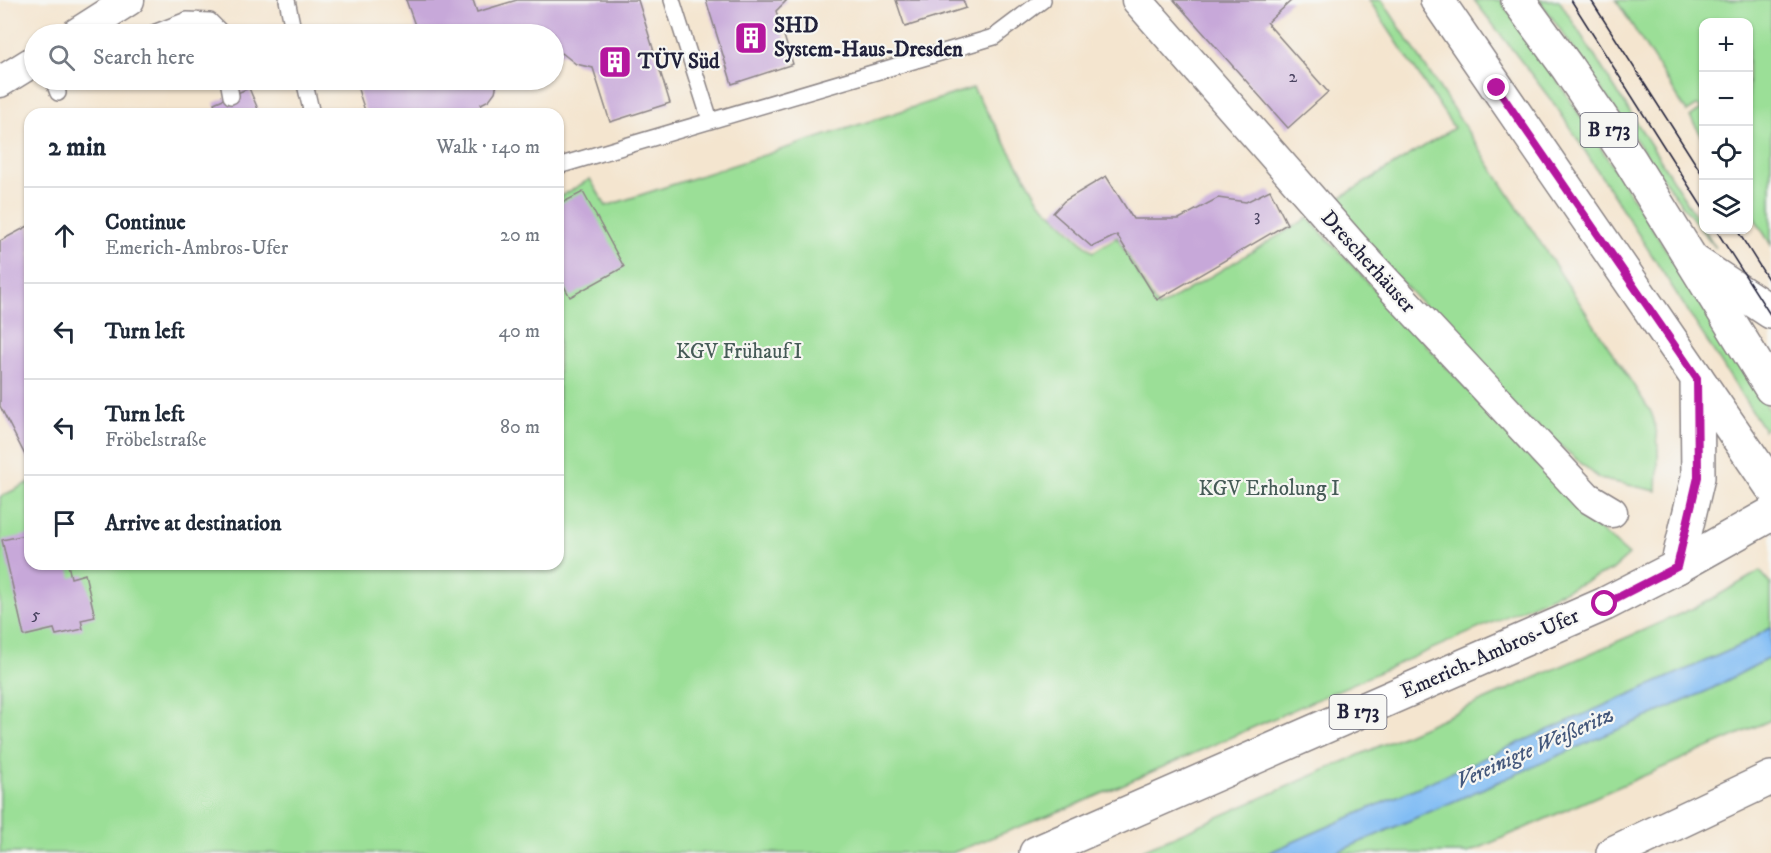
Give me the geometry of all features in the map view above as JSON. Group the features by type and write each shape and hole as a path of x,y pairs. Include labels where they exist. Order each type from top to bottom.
{"main road":[{"path":"1437,0 1771,486"},
{"name":"B 173","path":"1518,0 1630,160 1771,388"},
{"path":"1692,260 1771,312"},
{"path":"1677,567 1698,477 1697,378"},
{"name":"Emerich-Ambros-Ufer","path":"1036,853 1605,604 1771,514"},
{"path":"1613,853 1771,778"}],"street":[{"path":"91,24 129,0"},
{"name":"Drescherhäuser","path":"1137,0 1353,246 1587,496 1612,512"},
{"path":"0,82 24,67"}],"lane":[{"path":"287,0 292,24"},
{"path":"672,0 710,120"},
{"path":"564,164 994,37 1043,0"},
{"path":"177,24 187,20 210,21 213,24"},
{"path":"230,90 231,96"},
{"path":"306,90 311,108"}],"green space":[{"path":"1369,0 1382,0 1651,412 1658,441 1657,491 1600,479 1525,416 1330,204 1454,128"},
{"path":"1474,0 1500,0 1545,61 1771,413 1771,425 1764,430 1558,109"},
{"path":"1539,0 1559,0 1699,221 1699,227 1647,156"},
{"path":"1616,0 1771,0 1771,245 1753,216 1753,18 1699,18 1699,106 1687,112"},
{"name":"KGV Erholung I","path":"973,88 1040,202 1093,252 1117,237 1158,308 1308,218 1590,521 1629,555 1612,570 1083,802 952,853 0,853 0,497 24,485 24,570 564,570 564,194 590,179 606,206"},
{"path":"1699,110 1699,132 1690,117"},
{"path":"1760,571 1771,584 1771,627 1742,645 1268,853 1136,853 1705,603"},
{"path":"1771,657 1771,720 1468,853 1335,853 1709,690"}],"water":[{"name":"Vereinigte Weißeritz","path":"1771,627 1771,657 1709,690 1335,853 1268,853 1742,645"}],"building":[{"name":"TÜV Süd","path":"406,0 473,0 477,12 517,0 638,0 670,103 610,122 593,68 576,64 564,55 564,24 414,24"},
{"name":"SHD System-Haus-Dresden","path":"706,0 787,0 776,11 793,64 732,84"},
{"name":"SHD System-Haus-Dresden","path":"896,0 963,0 966,8 905,27"},
{"path":"1174,0 1292,0 1267,23 1328,92 1288,128"},
{"path":"244,90 250,90 257,108 216,108 214,103"},
{"path":"358,90 496,90 489,100 481,104 482,108 364,108"},
{"path":"1106,176 1133,219 1179,219 1218,198 1246,202 1270,190 1287,224 1157,300 1117,235 1092,247 1053,213 1064,201"},
{"path":"583,192 624,267 570,297 564,286 564,202"},
{"path":"24,228 24,453 0,406 0,241"},
{"path":"24,535 24,570 69,570 71,578 85,574 95,617 81,620 83,629 56,635 54,629 24,636 2,540"}],"tram line":[{"path":"1571,0 1699,202"},
{"path":"1591,0 1699,169"},
{"path":"1719,234 1771,316"},
{"path":"1740,234 1771,284"}],"place":[{"name":"SHD System-Haus-Dresden","path":"751,38"},
{"name":"TÜV Süd","path":"615,62"}],"route":[{"path":"1497,88 1697,378 1698,477 1677,567 1605,604"}],"park label":[{"name":"KGV Frühauf I","path":"739,352"}]}
